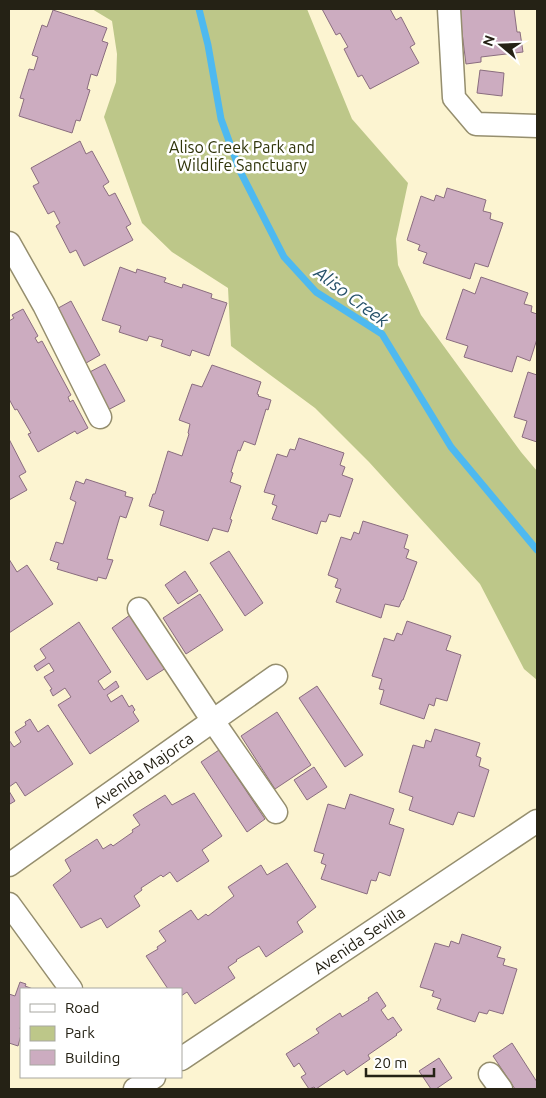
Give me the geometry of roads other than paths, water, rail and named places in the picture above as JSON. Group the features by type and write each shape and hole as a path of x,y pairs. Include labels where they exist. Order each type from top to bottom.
{"street":[{"path":"449,9 454,98 476,124 537,126"},
{"path":"9,244 44,305 100,418"},
{"path":"139,609 212,721 276,812"},
{"name":"Avenida Majorca","path":"9,865 276,676"},
{"name":"Avenida Sevilla","path":"182,1058 537,822"},
{"path":"9,904 70,988"}],"waterway":[{"name":"Aliso Creek","path":"199,9 208,45 221,119 240,171 284,257 316,292 382,334 451,447 537,550"}],"park label":[{"name":"Aliso Creek Park and Wildlife Sanctuary","path":"242,156"}]}
